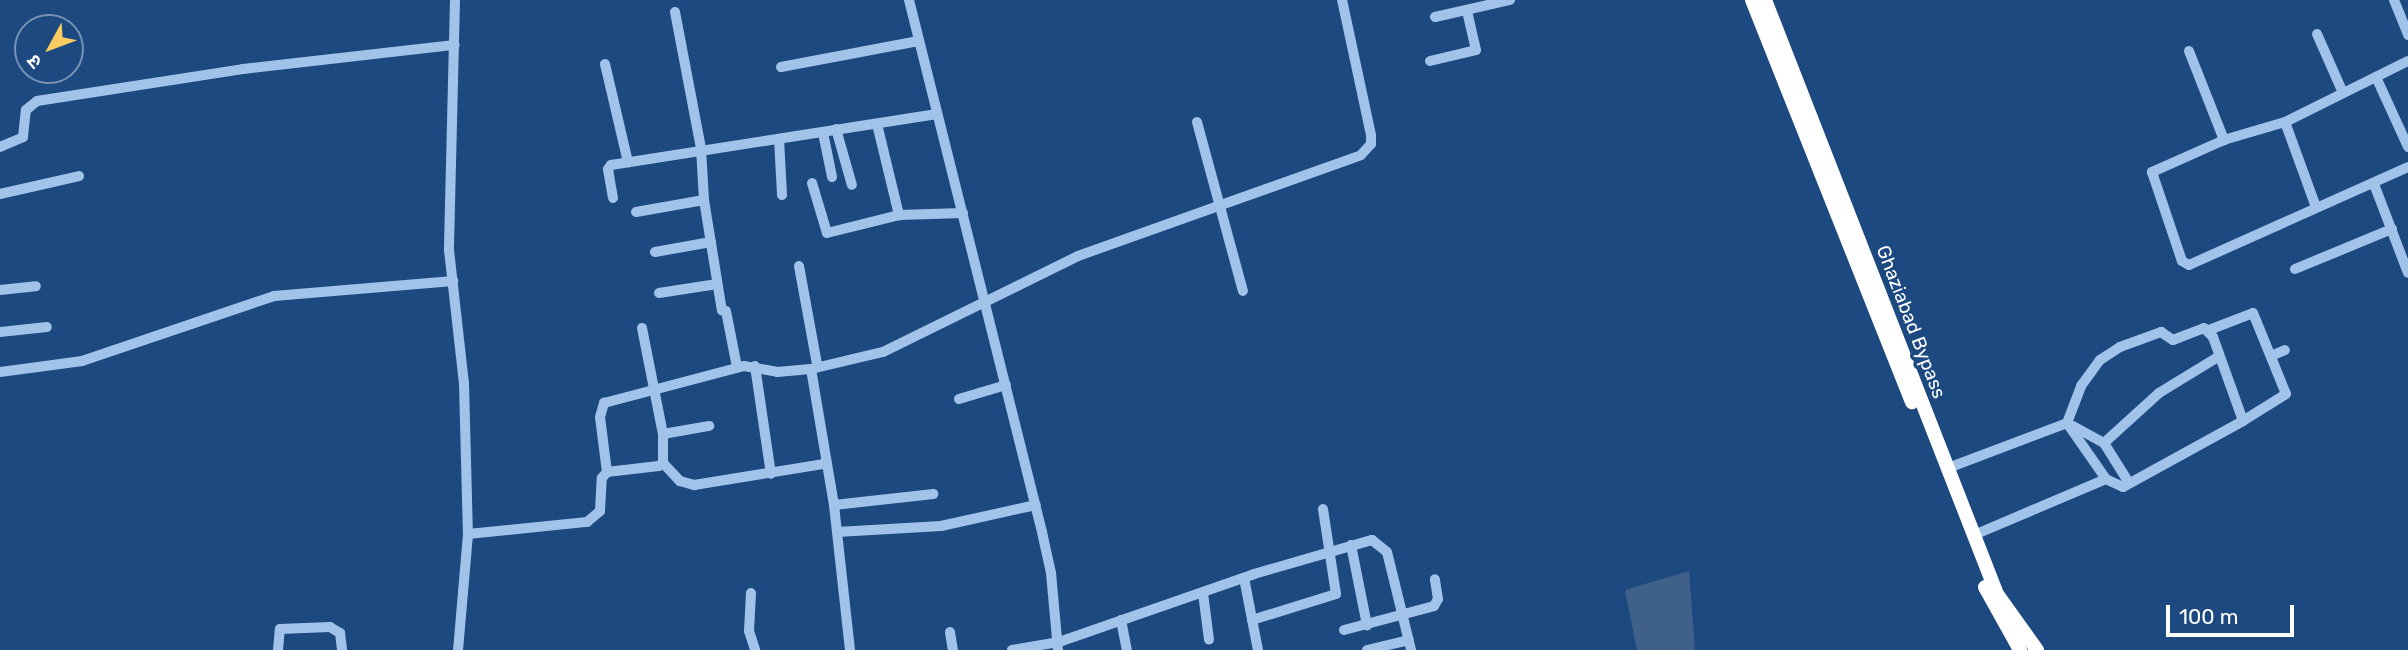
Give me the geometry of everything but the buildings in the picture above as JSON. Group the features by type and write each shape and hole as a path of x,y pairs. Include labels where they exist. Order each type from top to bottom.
{"highway":[{"name":"Ghaziabad Bypass","path":"1752,0 1923,418 1948,468 1997,594 2037,650"},
{"name":"Ghaziabad Bypass","path":"1765,0 1992,605 2020,650"}],"street":[{"path":"455,0 449,229 464,384 468,534 458,650"},
{"path":"909,0 1051,573 1058,646"},
{"path":"607,472 601,406 653,388 737,367 755,366 777,372 883,352 1078,256 1362,155 1371,144 1342,0"},
{"path":"1435,17 1510,0"},
{"path":"2394,0 2408,34"},
{"path":"1430,61 1476,50 1467,11"},
{"path":"675,12 701,148 704,200 718,284 737,367"},
{"path":"2317,34 2343,93"},
{"path":"781,67 919,41"},
{"path":"0,147 23,137 26,110 37,101 243,69 455,46"},
{"path":"2189,51 2224,140"},
{"path":"2408,61 2285,122 2224,140 2152,172 2185,264 2408,167"},
{"path":"605,64 628,162"},
{"path":"2376,77 2408,147"},
{"path":"613,198 608,167 701,148 779,139 937,114"},
{"path":"1197,122 1243,291"},
{"path":"2285,122 2316,207"},
{"path":"877,124 899,215"},
{"path":"836,130 852,185"},
{"path":"823,132 832,177"},
{"path":"779,139 782,195"},
{"path":"0,194 79,176"},
{"path":"812,183 827,233 899,215 963,213"},
{"path":"2374,184 2408,272"},
{"path":"636,212 704,200"},
{"path":"2295,269 2392,229"},
{"path":"655,252 711,242"},
{"path":"799,266 814,366 824,464 834,505 849,650"},
{"path":"0,372 82,361 274,296 453,281"},
{"path":"659,293 718,284"},
{"path":"0,290 36,286"},
{"path":"1948,468 2067,423 2081,386 2108,354 2161,332 2173,340 2253,313 2286,394 2243,421 2123,486 2106,479 2067,423"},
{"path":"0,332 47,327"},
{"path":"642,328 663,434 663,463 680,481 694,485 824,464"},
{"path":"2209,330 2243,421"},
{"path":"2271,356 2285,350"},
{"path":"2104,443 2159,393 2218,357"},
{"path":"755,366 771,474"},
{"path":"959,399 1006,385"},
{"path":"2067,423 2104,443 2129,483"},
{"path":"663,434 709,426"},
{"path":"468,534 587,522 600,511 602,478 607,472 663,463"},
{"path":"1974,535 2106,479"},
{"path":"834,505 933,494"},
{"path":"836,532 941,526 1035,505"},
{"path":"1252,620 1336,594 1323,509"},
{"path":"1012,650 1058,646 1121,620 1244,578 1372,540 1382,545 1410,645 1367,650"},
{"path":"1351,545 1367,625"},
{"path":"1244,578 1258,650"},
{"path":"1345,630 1403,616 1437,604 1434,579"},
{"path":"751,593 749,631 755,650"},
{"path":"1203,593 1209,640"},
{"path":"1121,620 1127,650"},
{"path":"278,650 280,629 330,627 340,633 342,650"},
{"path":"950,632 953,650"}],"water":[{"path":"1689,571 1695,650 1637,650 1625,590"}]}
